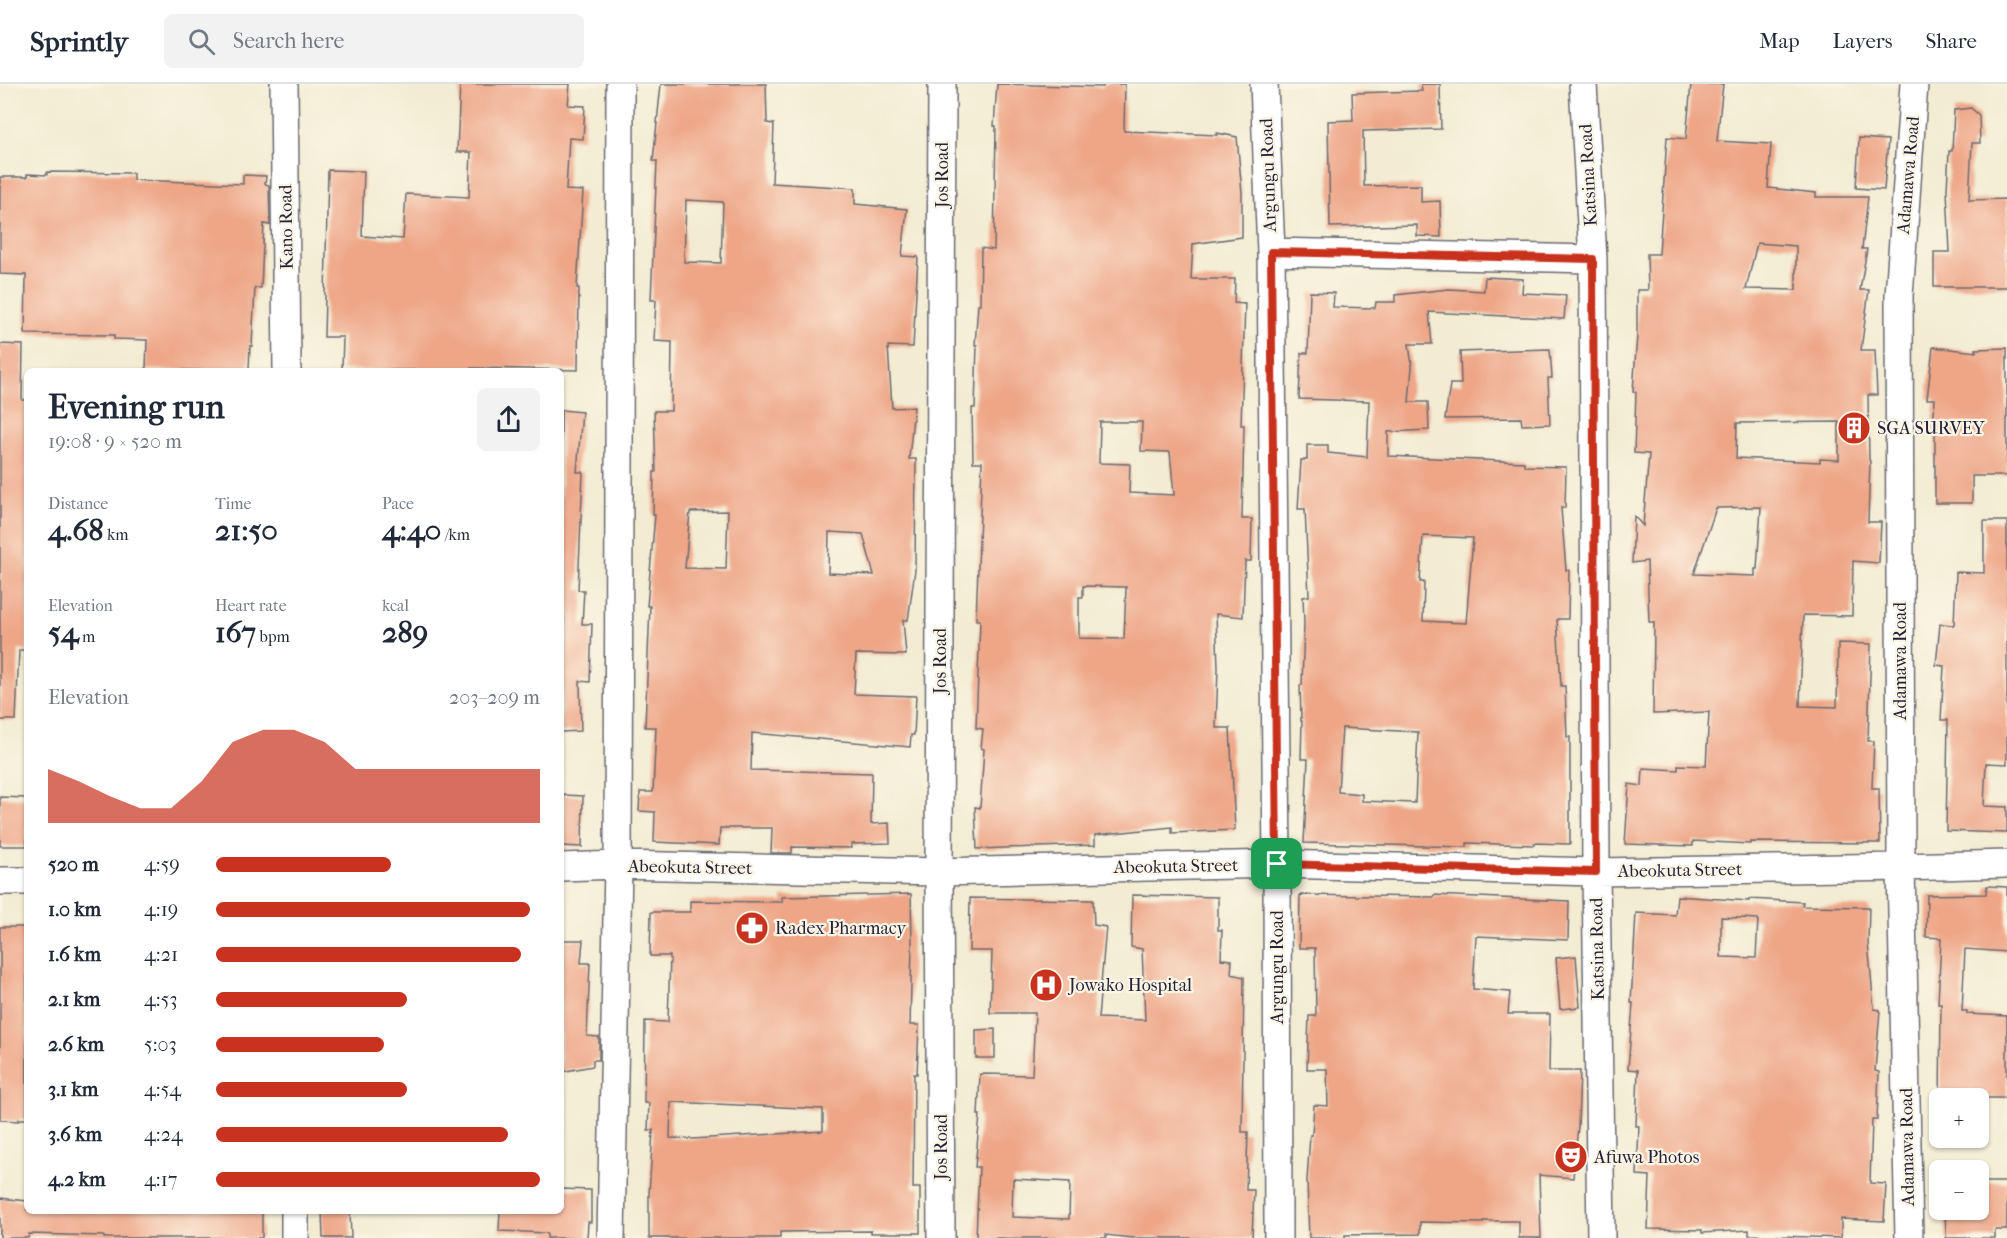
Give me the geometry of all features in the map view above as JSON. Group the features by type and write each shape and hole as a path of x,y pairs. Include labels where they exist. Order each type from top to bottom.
{"street":[{"name":"Kano Road","path":"284,84 287,368"},
{"path":"611,1238 618,865 620,84"},
{"name":"Jos Road","path":"941,1238 939,872 942,84"},
{"name":"Argungu Road","path":"1264,84 1271,252 1278,1238"},
{"name":"Katsina Road","path":"1583,84 1593,259 1596,872 1601,1238"},
{"name":"Adamawa Road","path":"1909,1238 1901,867 1899,296 1914,84"},
{"path":"1271,252 1593,259"},
{"name":"Abeokuta Street","path":"564,867 618,865 939,872 1277,864 1596,872 2007,864"},
{"path":"0,881 24,881"},
{"path":"295,1214 295,1238"}],"building":[{"path":"460,84 570,84 568,105 585,106 583,139 569,138 566,190 583,191 577,288 579,288 578,370 564,368 342,368 343,337 324,337 328,170 364,171 362,236 403,239 406,194 469,197 471,152 457,152"},
{"path":"661,84 766,84 767,123 774,124 772,183 855,188 855,204 907,209 902,256 918,257 913,347 888,346 892,408 914,407 909,459 916,459 915,570 908,620 903,620 906,655 856,654 854,694 916,696 914,735 911,735 910,747 752,733 751,770 872,773 871,824 889,823 890,843 851,844 851,848 792,847 792,853 771,853 772,828 720,828 719,845 654,842 655,812 639,811 640,792 653,792 656,727 645,727 650,606 647,606 655,515 653,515 654,472 656,472 654,411 671,411 672,342 654,341 656,300 651,300 657,161 653,161","holes":["686,200 723,202 721,263 684,262","728,511 726,569 685,568 690,512","829,532 863,534 874,575 828,573"]},
{"path":"997,84 1103,87 1103,84 1125,84 1124,131 1217,135 1217,133 1237,137 1242,193 1242,237 1193,244 1191,279 1235,279 1234,303 1245,304 1241,425 1244,425 1242,519 1252,519 1251,561 1245,561 1243,617 1216,614 1218,668 1216,728 1230,728 1235,830 1172,833 1172,827 1095,835 1095,845 977,849 975,807 980,808 984,749 981,748 983,729 976,728 980,620 976,620 982,462 973,462 972,408 975,408 977,345 975,345 978,304 980,304 981,248 994,250 996,126 994,126","holes":["1100,422 1142,422 1141,451 1170,452 1174,495 1129,493 1130,464 1099,463","1083,586 1126,587 1124,639 1079,638 1079,597 1083,597"]},
{"path":"1421,84 1440,84 1441,129 1363,131 1364,186 1421,185 1421,202 1440,201 1441,237 1417,236 1417,225 1330,227 1328,121 1353,120 1352,93 1422,91"},
{"path":"1691,84 1723,84 1717,141 1771,144 1768,188 1816,193 1816,197 1868,197 1862,249 1867,249 1860,290 1869,290 1861,350 1875,350 1877,395 1868,395 1870,461 1868,522 1881,522 1879,563 1853,561 1852,616 1803,615 1800,706 1837,707 1838,643 1871,644 1868,741 1874,741 1872,788 1879,788 1880,843 1750,842 1750,844 1693,841 1693,846 1625,844 1629,784 1642,786 1643,768 1678,770 1678,765 1706,766 1709,712 1653,714 1654,622 1649,622 1647,561 1632,563 1634,516 1643,526 1649,454 1634,453 1636,392 1633,392 1637,290 1648,290 1647,254 1659,254 1667,137 1686,139","holes":["1757,243 1796,246 1796,290 1746,289","1839,422 1839,460 1820,459 1820,462 1736,458 1737,423","1761,507 1755,576 1694,574 1716,508"]},
{"path":"1971,108 1979,115 1980,143 1972,143 1969,200 2007,199 2007,287 1934,287 1934,252 1950,252 1947,190 1954,110"},
{"path":"1859,138 1888,140 1884,190 1856,188"},
{"path":"47,172 133,173 133,180 243,184 243,175 266,176 265,184 269,185 270,225 264,224 261,288 255,288 249,368 146,368 147,340 114,339 114,335 25,334 26,275 0,274 0,177 27,177 27,174 47,175"},
{"path":"1485,277 1523,279 1522,293 1566,295 1564,319 1429,312 1432,344 1409,344 1412,367 1409,402 1428,402 1429,430 1388,432 1388,456 1524,462 1524,466 1566,467 1565,508 1561,508 1566,570 1569,570 1568,619 1557,619 1561,686 1565,686 1567,737 1570,737 1570,844 1467,843 1467,847 1304,843 1308,759 1301,759 1300,685 1302,685 1303,597 1309,596 1305,509 1298,509 1301,460 1307,460 1307,445 1328,445 1328,453 1367,457 1369,401 1299,399 1301,353 1308,353 1310,292 1334,293 1333,307 1375,308 1376,302 1395,302 1395,295 1449,289 1484,291","holes":["1423,536 1473,538 1466,623 1423,621 1424,582 1420,582","1342,728 1418,732 1415,803 1362,801 1362,794 1338,792"]},
{"path":"0,344 23,345 24,650 19,650 16,720 0,720"},
{"path":"1933,347 1976,352 1976,349 2007,348 2007,476 1972,476 1972,503 1935,503 1935,426 1933,426 1935,399 1927,399"},
{"path":"1550,349 1552,378 1548,378 1550,424 1522,425 1521,418 1445,419 1450,384 1461,384 1460,352"},
{"path":"564,410 582,412 577,472 583,472 578,590 584,590 582,624 592,624 590,682 580,681 581,731 564,732"},
{"path":"1984,521 2007,521 2007,764 1986,763 1984,806 2007,807 2007,833 1946,831 1948,720 1941,720 1944,666 1936,665 1940,624 1954,625 1956,572 1984,573"},
{"path":"564,795 583,796 582,847 564,846"},
{"path":"0,797 24,798 24,846 0,846"},
{"path":"1987,886 2007,887 2007,952 1965,949 1962,1011 1967,1011 1967,1014 2007,1016 2007,1098 1989,1098 1989,1088 1940,1088 1941,1004 1938,1004 1941,938 1926,937 1927,895 1986,894"},
{"path":"911,894 910,1025 919,1025 917,1074 914,1074 913,1188 920,1188 920,1233 780,1232 780,1238 649,1238 653,1130 648,1130 649,1103 644,1103 645,1021 668,1022 670,956 650,956 651,912 690,912 690,901 782,902 782,897","holes":["671,1102 823,1109 823,1131 692,1139 670,1138"]},
{"path":"1132,895 1218,897 1218,930 1222,930 1221,959 1232,960 1231,974 1244,977 1242,1132 1248,1132 1246,1190 1254,1190 1252,1238 1133,1238 1106,1235 1106,1238 976,1238 979,1167 975,1167 980,1115 978,1115 980,1074 1032,1075 1035,1013 990,1013 992,951 969,951 970,898 1093,900 1094,925 1106,927 1098,1018 1145,1020 1142,949 1131,947","holes":["1013,1179 1070,1182 1069,1219 1012,1217"]},
{"path":"1300,895 1434,897 1434,895 1569,901 1568,940 1476,936 1473,989 1510,992 1508,1014 1550,1014 1549,1071 1580,1071 1573,1178 1539,1175 1541,1238 1519,1238 1519,1221 1483,1221 1483,1223 1420,1222 1420,1234 1309,1238 1307,1180 1314,1105 1328,1106 1327,1069 1307,1069 1309,1016 1316,1016 1315,948 1299,948"},
{"path":"1677,896 1803,902 1802,906 1869,907 1868,942 1874,1009 1880,1010 1875,1071 1879,1072 1877,1120 1872,1120 1870,1183 1886,1184 1884,1221 1841,1219 1841,1238 1749,1235 1749,1230 1702,1233 1702,1230 1648,1229 1650,1176 1637,1175 1638,1070 1628,1069 1636,913 1675,915","holes":["1721,917 1758,919 1756,958 1721,957"]},
{"path":"0,927 24,927 24,1119 0,1120"},
{"path":"564,940 583,940 581,963 590,963 587,1036 599,1037 599,1060 593,1060 593,1066 564,1071"},
{"path":"1576,956 1580,1007 1560,1009 1556,958"},
{"path":"995,1029 995,1058 976,1058 976,1030"},
{"path":"1989,1182 2007,1182 2007,1230 1995,1230 1995,1238 1946,1238 1945,1220 1989,1220"},
{"path":"564,1189 591,1190 591,1222 588,1222 587,1238 547,1238 547,1233 499,1231 500,1214 564,1214"},
{"path":"0,1198 24,1201 24,1214 262,1214 262,1238 104,1238 104,1236 29,1234 28,1238 0,1238"},
{"path":"322,1214 350,1214 351,1238 323,1238"}],"place":[{"name":"SGA SURVEY","path":"1854,428"},
{"name":"Radex Pharmacy","path":"752,928"},
{"name":"Jowako Hospital","path":"1046,985"},
{"name":"Afuwa Photos","path":"1571,1157"}],"route":[{"path":"1271,252 1593,259 1596,872 1277,864 1271,252"}]}
